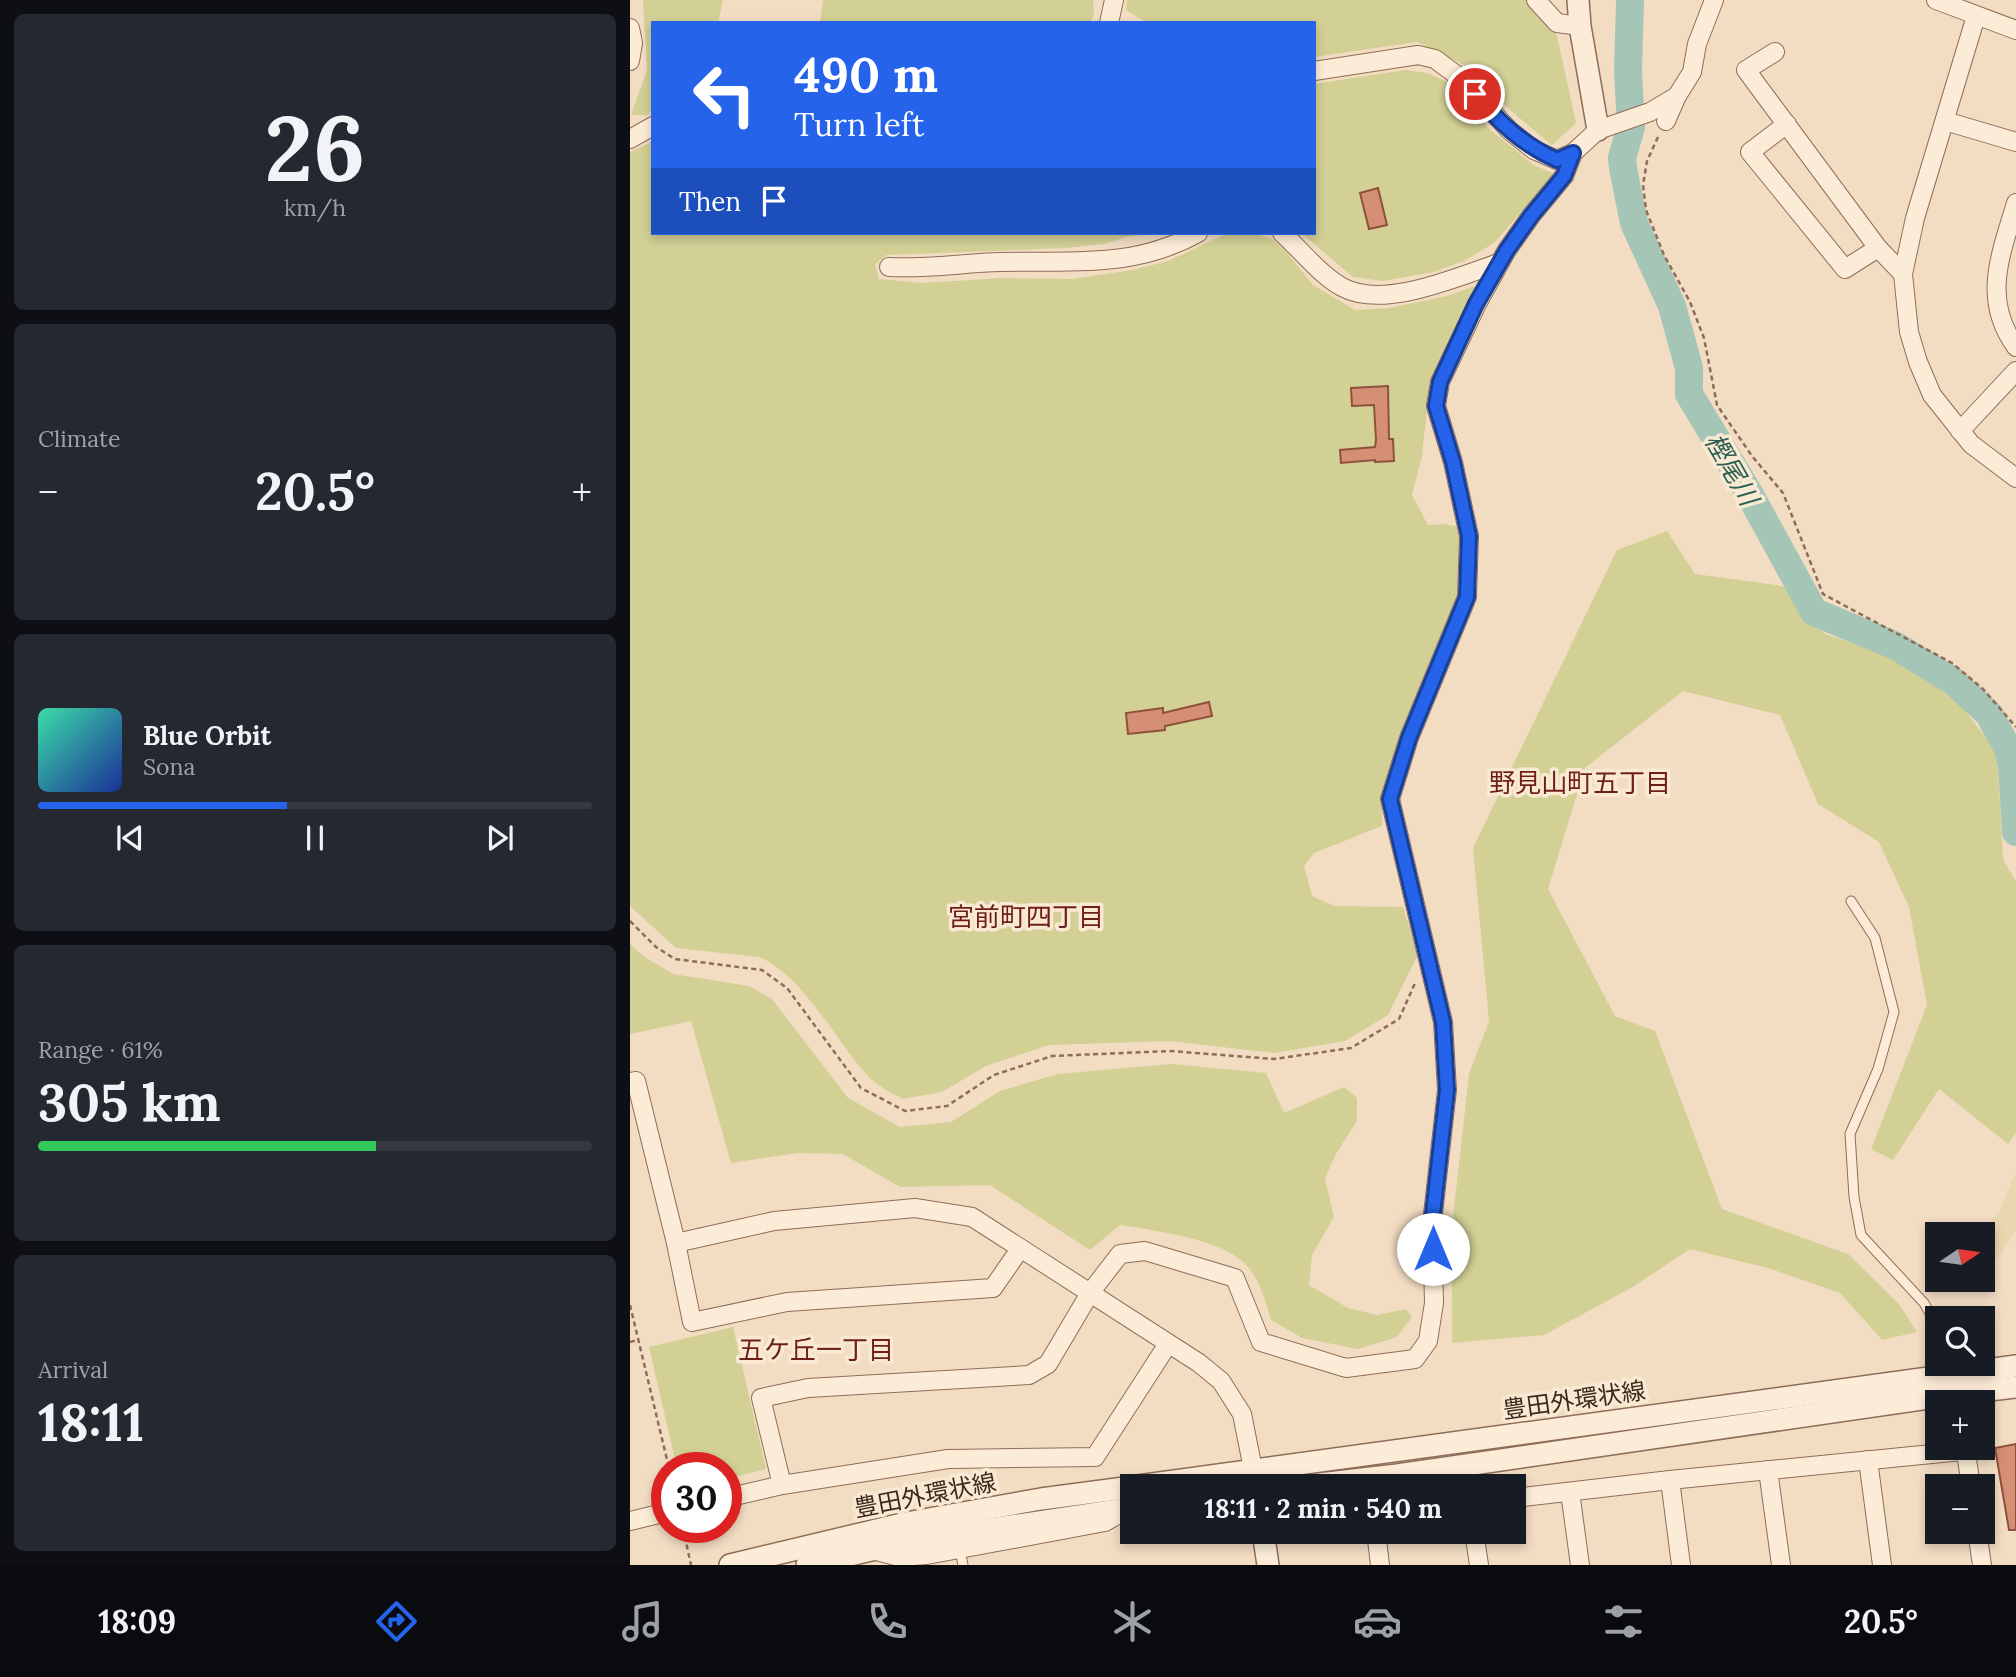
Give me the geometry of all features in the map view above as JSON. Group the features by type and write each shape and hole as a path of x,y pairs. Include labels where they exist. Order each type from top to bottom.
{"street":[{"path":"1536,0 1557,23 1580,26"},
{"path":"1578,0 1598,130"},
{"path":"1666,121 1692,72 1698,44 1714,0"},
{"path":"1936,0 2016,30"},
{"path":"1976,16 1915,218 1903,274 1909,332 1932,395 1971,444 2016,478"},
{"path":"630,28 633,43 630,61"},
{"path":"1775,52 1746,70 1878,248 1903,274"},
{"path":"1316,71 1418,55 1435,59 1463,80 1509,130 1534,150 1557,160 1573,153 1598,130 1650,112 1677,96"},
{"path":"1945,121 2016,142"},
{"path":"1787,124 1750,152 1845,269 1878,248"},
{"path":"630,139 651,127"},
{"path":"782,1485 761,1398 808,1388 1029,1375 1048,1364 1090,1293 1120,1254 1145,1251 1235,1278 1261,1342 1346,1368 1415,1359 1428,1341 1434,1303 1432,1223 1447,1090 1443,1022 1390,799 1409,738 1467,597 1469,536 1453,462 1436,406 1440,382 1476,304 1531,216 1564,176 1573,153"},
{"path":"2016,203 2010,246 1995,283 1996,303 2002,324 2016,346"},
{"path":"889,267 922,269 1000,262 1110,261 1163,250 1194,235"},
{"path":"1284,235 1329,278 1343,288 1367,295 1390,295 1499,264"},
{"path":"1960,431 2016,371"},
{"path":"630,1082 636,1081 676,1243 692,1322 787,1302 993,1288 1020,1249"},
{"path":"676,1243 774,1221 915,1208 972,1217 1168,1343 1221,1381 1242,1414 1254,1474"},
{"path":"742,1494 782,1485 948,1459 1095,1457 1168,1343"},
{"name":"豊田外環状線","path":"1995,1367 2016,1366"},
{"name":"豊田外環状線","path":"1281,1474 1925,1373"},
{"name":"豊田外環状線","path":"1404,1474 1902,1401 2016,1387"},
{"path":"1526,1497 1964,1452 1968,1474"},
{"path":"1868,1460 1882,1565"},
{"path":"1768,1470 1781,1565"},
{"path":"1670,1480 1681,1565"},
{"name":"豊田外環状線","path":"730,1565 906,1523 1041,1499 1120,1489"},
{"path":"1570,1492 1580,1565"},
{"name":"豊田外環状線","path":"807,1565 910,1541 1120,1509"},
{"path":"873,1549 899,1557 961,1558 1105,1522 1120,1514"},
{"path":"630,1521 651,1516"},
{"path":"1265,1544 1268,1565"},
{"path":"1378,1544 1380,1565"},
{"path":"1477,1544 1479,1565"},
{"path":"1979,1544 1982,1565"}],"lane":[{"path":"1851,901 1875,939 1894,1012 1878,1069 1850,1134 1854,1197 1860,1235 1926,1306"}],"path":[{"path":"1666,121 1647,161 1643,185 1646,210 1664,255 1690,302 1704,338 1717,405 1752,456 1783,493 1823,594 1952,663 1983,689 2016,727"},
{"path":"630,921 656,947 675,959 762,970 787,988 861,1088 905,1111 947,1106 994,1075 1052,1056 1170,1051 1274,1059 1351,1048 1399,1019 1428,952"},
{"path":"630,1305 665,1452"},
{"path":"630,1342 638,1340"},
{"path":"686,1543 691,1565"}],"shaded area":[{"path":"643,0 723,0 718,21 651,21 651,112 647,115 631,115 647,70"},
{"path":"823,0 1093,0 1094,15 1091,21 820,21"},
{"path":"1127,0 1543,0 1558,40 1576,123 1552,145 1510,110 1466,66 1417,42 1316,57 1316,21 1144,21 1126,10"},
{"path":"1405,70 1427,73 1452,84 1488,128 1534,165 1554,174 1494,243 1466,260 1434,272 1383,281 1353,277 1303,235 1316,235 1316,84"},
{"path":"651,142 651,235 1141,235 1104,244 1066,248 887,255 875,264 879,279 922,283 1002,278 1072,279 1132,270 1168,261 1224,235 1260,235 1273,240 1284,249 1313,285 1355,310 1389,308 1447,296 1478,285 1430,382 1422,456 1412,495 1428,525 1461,527 1458,598 1401,732 1382,798 1382,826 1314,853 1304,866 1312,896 1334,906 1403,907 1418,955 1388,1015 1345,1041 1274,1053 1169,1041 1049,1045 986,1066 942,1092 902,1099 870,1078 817,1009 789,978 774,966 759,957 676,948 630,906 630,152"},
{"path":"1667,531 1695,574 1783,586 1825,634 1898,658 1960,704 1997,752 2003,859 2016,882 2016,1132 2008,1144 1939,1089 1893,1160 1871,1149 1927,1005 1909,907 1879,842 1818,804 1780,715 1683,691 1585,768 1548,889 1615,1016 1655,1031 1722,1209 1848,1254 1899,1304 1917,1332 1882,1340 1840,1293 1768,1268 1690,1249 1631,1288 1544,1335 1452,1343 1452,1226 1469,1074 1489,1021 1473,848 1617,550"},
{"path":"630,944 643,956 673,974 749,986 772,999 848,1098 900,1127 951,1122 1000,1091 1058,1074 1171,1064 1266,1073 1284,1113 1344,1087 1357,1098 1357,1121 1336,1154 1325,1178 1334,1217 1312,1255 1309,1285 1348,1308 1377,1315 1406,1309 1412,1317 1397,1337 1358,1349 1302,1338 1271,1320 1264,1297 1249,1268 1219,1247 1167,1233 1120,1225 1090,1250 990,1185 900,1187 843,1154 798,1153 731,1163 691,1021 630,1034"},
{"path":"2016,1172 2016,1231 1997,1259 1995,1222 1989,1222 2000,1210"},
{"path":"733,1327 766,1469 742,1475 742,1452 673,1452 649,1347"}],"building":[{"path":"1378,188 1387,225 1369,229 1360,193"},
{"path":"1388,386 1389,439 1393,439 1394,461 1341,463 1340,450 1375,447 1376,440 1374,405 1352,406 1351,388"},
{"path":"1209,702 1212,716 1165,726 1165,730 1128,734 1126,713 1163,708 1163,713"},
{"path":"2016,1444 2016,1530 2009,1530 1995,1448"}],"waterway":[{"name":"樫尾川","path":"1630,0 1628,71 1631,127 1622,158 1623,168 1634,223 1672,306 1689,368 1689,394 1750,495 1814,612 1896,646 1953,681 1989,714 2008,749 2012,766 2016,832"}],"district":[{"name":"野見山町五丁目","path":"1580,782"},
{"name":"宮前町四丁目","path":"1026,916"},
{"name":"五ケ丘一丁目","path":"816,1349"}],"route":[{"path":"1433,1249 1432,1223 1447,1090 1443,1022 1390,799 1409,738 1467,597 1469,536 1453,462 1436,406 1440,382 1476,304 1507,250 1564,176 1573,153 1557,160 1534,150 1509,130 1475,94"}]}
